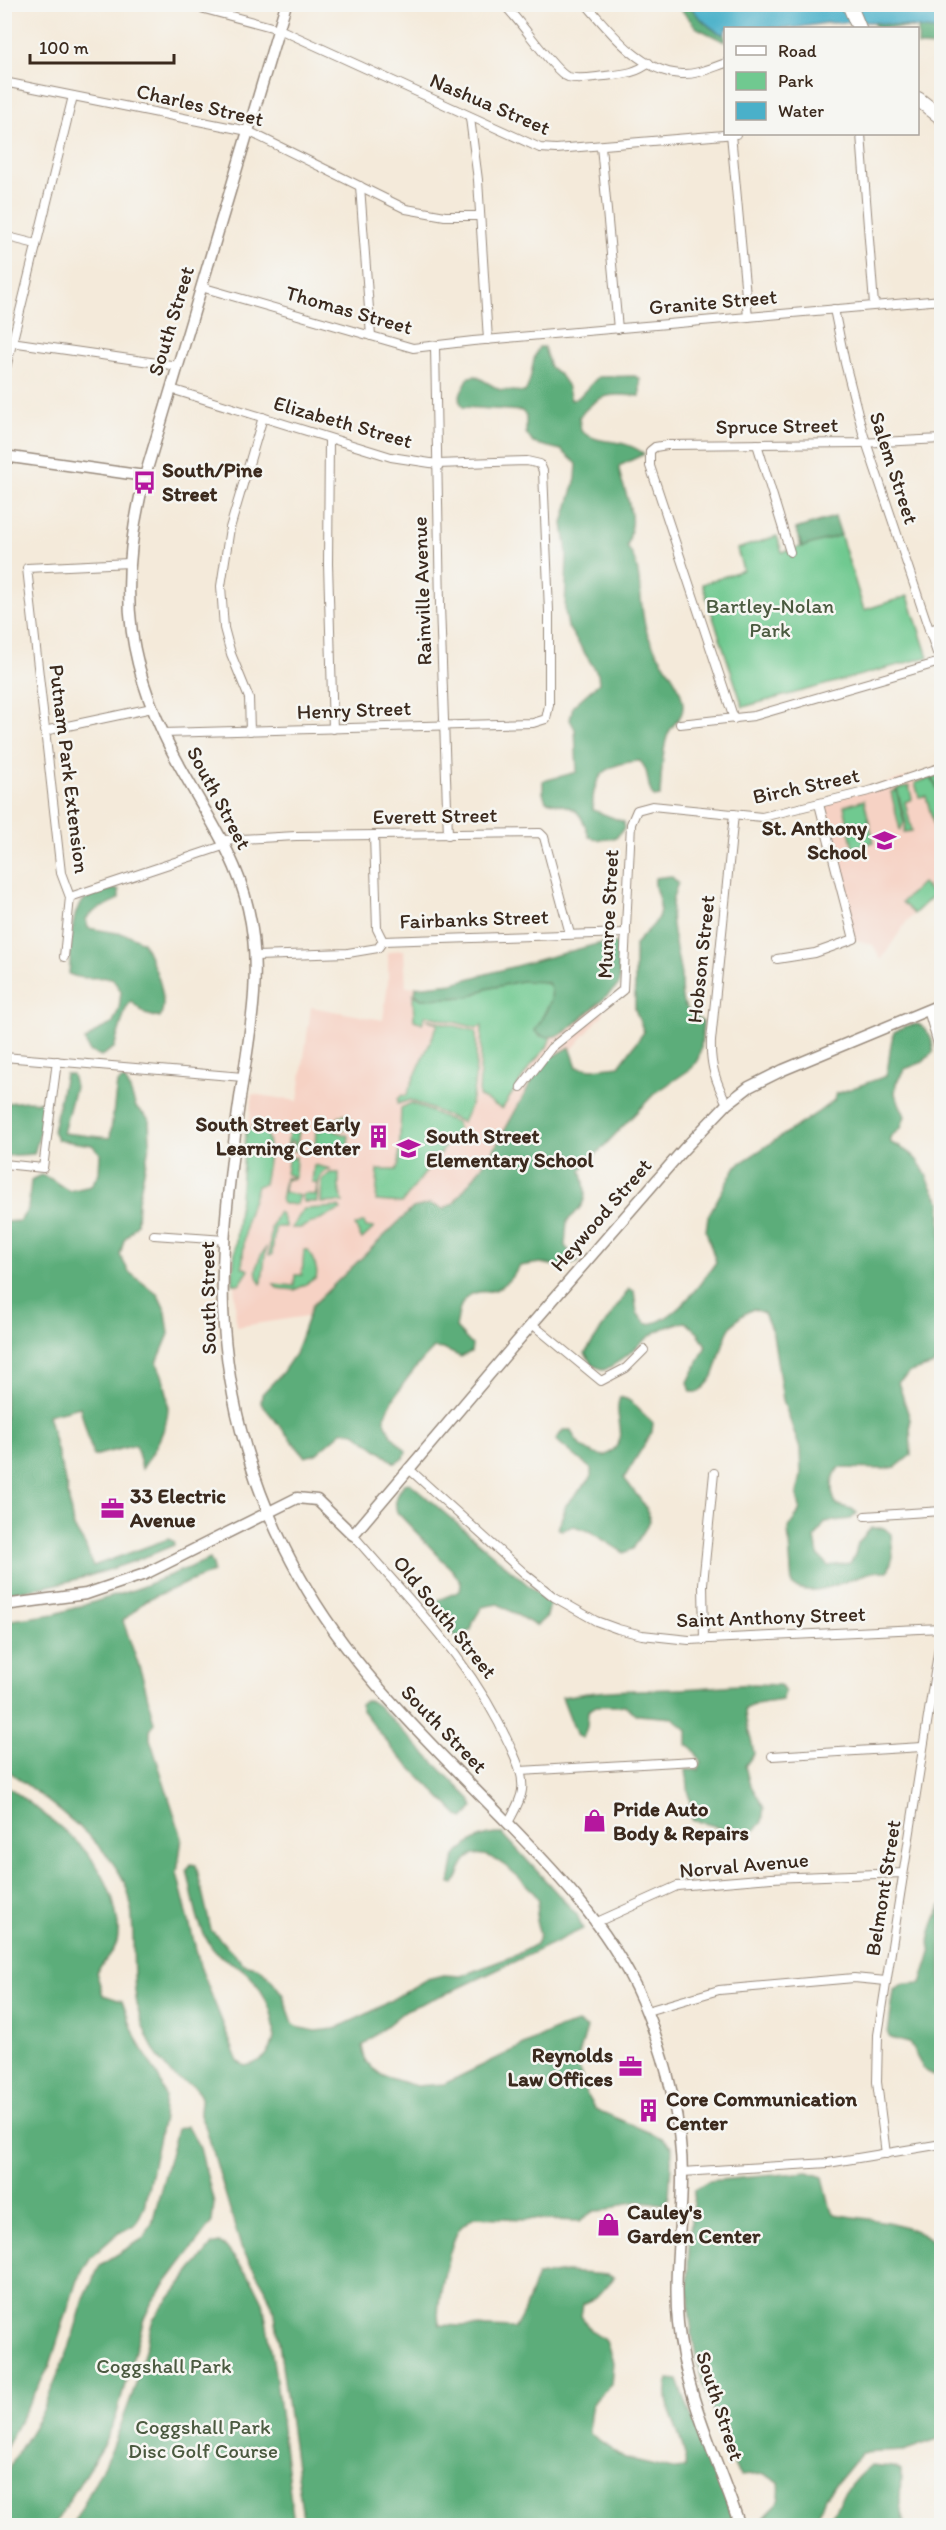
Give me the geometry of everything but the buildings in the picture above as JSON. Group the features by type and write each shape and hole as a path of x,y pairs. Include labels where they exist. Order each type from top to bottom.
{"highway":[{"path":"849,4 859,27"},
{"path":"919,100 942,118"}],"main road":[{"name":"South Street","path":"286,4 146,476 133,531 129,563 128,594 141,681 163,733 198,799 225,843 247,901 256,956 254,997 225,1240 223,1311 227,1357 250,1463 268,1513 301,1579 334,1633 395,1706 564,1881 620,1957 647,2011 676,2118 682,2172 676,2286 687,2380 701,2424 726,2484 740,2526"},
{"path":"4,456 146,476"},
{"name":"Heywood Street","path":"352,1535 532,1323 683,1150 727,1104 749,1087 783,1070 942,1004"},
{"name":"Old South Street","path":"4,1605 86,1594 145,1574 297,1498 313,1498 328,1509 352,1535"}],"street":[{"path":"4,11 9,4"},
{"name":"Nashua Street","path":"186,4 279,29 540,148 601,146 724,135"},
{"path":"503,4 528,31 556,69 568,77 585,78 636,72 649,63"},
{"path":"586,4 621,43 649,63 667,72 682,74 703,71 724,64"},
{"name":"Charles Street","path":"4,82 248,131 413,211 445,216 480,216"},
{"path":"4,376 8,341 36,244 73,96"},
{"path":"470,118 480,216 488,340"},
{"path":"733,135 748,317"},
{"path":"861,135 874,305"},
{"path":"601,146 618,329"},
{"path":"360,186 371,336"},
{"path":"4,236 36,244"},
{"name":"Thomas Street","path":"201,287 413,348 488,340"},
{"name":"Granite Street","path":"488,340 942,300"},
{"name":"Salem Street","path":"834,309 845,363 866,442 941,665"},
{"path":"8,341 178,366"},
{"name":"Rainville Avenue","path":"435,347 448,835"},
{"name":"Elizabeth Street","path":"171,389 391,457 437,464 532,461 542,467 549,611 549,705 546,719"},
{"path":"250,731 249,698 231,654 224,624 221,593 230,528 263,417"},
{"path":"329,439 328,564 333,729"},
{"name":"Spruce Street","path":"734,719 650,466 650,451 655,447 667,446 942,439"},
{"path":"757,444 790,552"},
{"name":"Putnam Park Extension","path":"70,897 61,873 27,568 129,563"},
{"path":"929,630 942,626"},
{"path":"680,724 754,716 941,665"},
{"path":"44,731 152,708"},
{"name":"Henry Street","path":"163,733 533,723 546,719"},
{"name":"Birch Street","path":"639,809 652,806 762,817 873,790 942,768"},
{"path":"777,959 814,953 854,939 819,804"},
{"name":"Munroe Street","path":"522,1087 551,1048 621,993 625,964 631,824 639,809"},
{"name":"Hobson Street","path":"727,1104 715,1080 710,1061 734,814"},
{"name":"Everett Street","path":"70,897 225,843 374,835 524,832 542,834 570,934"},
{"path":"374,835 377,929 383,940"},
{"path":"64,957 70,897"},
{"name":"Fairbanks Street","path":"256,956 348,953 378,948 383,940 626,933"},
{"path":"928,1010 942,1058"},
{"path":"4,1057 243,1077"},
{"path":"4,1164 43,1168 57,1061"},
{"path":"154,1235 225,1240"},
{"path":"532,1323 601,1381 626,1368 644,1350"},
{"name":"Saint Anthony Street","path":"408,1468 554,1597 596,1621 642,1635 665,1639 704,1640 941,1628"},
{"path":"704,1640 704,1576 714,1473"},
{"path":"865,1516 942,1511"},
{"name":"Old South Street","path":"352,1535 448,1643 472,1675 502,1729 520,1771 522,1790 508,1823"},
{"name":"Belmont Street","path":"886,2154 877,2082 876,2051 941,1628"},
{"path":"772,1756 922,1747"},
{"path":"520,1771 694,1761"},
{"name":"Norval Avenue","path":"595,1923 677,1886 771,1878 903,1873"},
{"path":"647,2011 719,1990 854,1978 886,1981"},
{"path":"682,2172 817,2164 942,2144"}],"shaded area":[{"path":"885,5 941,5 941,12"},
{"name":"St. Anthony School","path":"941,767 941,880 934,895 907,921 881,960 873,945 854,939 819,804"},
{"name":"South Street Elementary School","path":"597,944 620,944 619,985 600,1000 603,1014 555,1069 465,1297 409,1364 341,1286 307,1316 236,1327 234,1273 252,1094 298,1101 311,1007 383,1020 388,982 388,953 399,950 404,950 406,987 453,983"}],"green space":[{"path":"677,5 689,5 705,23 724,34 724,42 697,28"},
{"path":"872,22 910,27 876,27"},
{"path":"919,28 941,31 941,47 919,46"},
{"path":"539,347 544,347 550,367 567,385 571,400 578,398 598,377 635,376 640,379 640,396 606,396 593,403 579,417 581,431 589,436 628,445 644,454 619,466 631,518 631,532 627,547 633,555 639,577 648,635 678,685 683,709 671,728 665,745 660,796 654,797 651,793 646,770 640,761 610,768 598,780 593,798 593,810 624,822 624,828 616,838 600,840 589,837 583,820 575,810 546,801 543,793 543,781 577,772 575,729 570,720 573,706 599,683 598,674 568,627 565,611 567,554 563,523 576,478 577,464 561,450 533,443 526,433 526,416 522,411 463,407 459,400 469,377 476,376 500,390 525,392"},
{"name":"Bartley-Nolan Park","path":"835,517 864,610 908,596 928,657 743,707 702,584 743,570 737,549 777,536 782,552 801,547 796,529"},
{"path":"835,517 841,535 802,547 796,529"},
{"path":"941,777 941,837 940,834 936,834 926,796 919,797 915,783 931,778 939,793 933,778"},
{"path":"909,786 912,799 905,802 912,831 904,832 906,824 897,789"},
{"path":"896,790 904,823 900,830 891,792"},
{"path":"864,800 874,842 853,848 844,806"},
{"path":"671,876 678,883 671,917 681,975 682,999 689,1011 703,1022 701,1048 692,1068 654,1094 581,1170 585,1186 583,1204 567,1221 565,1246 579,1262 563,1267 540,1263 520,1266 501,1287 493,1291 472,1294 464,1300 459,1310 456,1328 472,1345 471,1352 461,1357 443,1349 434,1348 405,1381 384,1419 391,1435 406,1451 404,1458 395,1463 354,1432 343,1431 316,1454 305,1457 261,1403 262,1394 282,1373 295,1354 312,1306 413,1208 430,1204 444,1209 454,1203 492,1153 538,1070 552,1057 570,1047 577,1067 592,1069 619,1066 644,1032 635,1009 635,945 655,923 660,912 655,878"},
{"path":"922,883 934,895 914,914 902,902"},
{"path":"112,889 119,890 119,898 90,915 86,919 88,928 129,935 143,942 162,990 163,1009 160,1018 145,1014 131,1001 126,1008 114,1048 101,1056 89,1051 85,1041 97,1031 112,1024 119,1009 121,991 112,978 85,978 69,974 73,926 77,909 88,898"},
{"path":"619,943 619,985 573,1026 554,1036 547,1037 535,1031 551,1000 551,988 547,982 521,981 486,989 468,997 421,999 415,993 416,987 453,983 597,944"},
{"path":"521,981 540,981 550,985 552,998 535,1031 540,1036 551,1037 547,1047 531,1065 502,1109 479,1096 482,1026 477,1028 426,1015 422,1023 414,1020 413,994 421,999 468,997 486,989"},
{"path":"427,1019 476,1031 473,1091 471,1103 462,1122 410,1100 398,1104 398,1099 402,1095 406,1096 438,1024"},
{"path":"918,1024 930,1036 933,1052 923,1062 905,1069 896,1083 895,1094 905,1116 901,1128 890,1137 891,1143 912,1155 923,1168 941,1202 941,1351 933,1365 911,1372 898,1382 910,1419 911,1455 896,1467 839,1468 833,1481 832,1491 835,1501 837,1505 852,1509 857,1513 851,1519 825,1522 815,1538 818,1555 828,1566 850,1563 858,1543 871,1528 884,1528 891,1534 893,1557 888,1571 871,1572 831,1587 801,1589 792,1585 788,1528 800,1508 797,1493 801,1476 800,1449 783,1400 773,1334 764,1313 753,1309 729,1329 713,1377 699,1392 691,1392 688,1382 706,1346 699,1334 686,1322 660,1330 604,1370 592,1365 585,1353 629,1289 634,1291 637,1313 647,1324 667,1317 677,1309 716,1262 706,1231 708,1216 736,1166 817,1113 834,1100 836,1094 886,1076 894,1032 906,1026"},
{"path":"65,1074 72,1074 75,1087 63,1133 110,1138 117,1083 124,1079 136,1107 149,1119 150,1142 138,1201 137,1224 124,1240 120,1255 129,1272 158,1295 166,1312 169,1334 157,1363 167,1393 167,1418 158,1443 142,1469 136,1445 93,1456 80,1407 48,1415 67,1488 73,1526 85,1545 93,1566 168,1539 173,1541 174,1545 133,1562 91,1575 49,1586 5,1593 5,1222 20,1221 28,1209 31,1181 41,1175 69,1191 91,1186 99,1173 100,1153 92,1145 58,1140 53,1131"},
{"path":"42,1102 45,1114 34,1154 5,1156 5,1106 7,1103"},
{"path":"411,1103 457,1123 458,1130 402,1203 376,1201 378,1170 396,1170 399,1164 401,1108"},
{"path":"344,1115 349,1117 351,1122 349,1127 344,1129 339,1127 337,1122 339,1117"},
{"path":"323,1120 337,1132 349,1136 347,1150 315,1149 316,1130 322,1131"},
{"path":"253,1124 266,1133 268,1158 264,1184 257,1186 246,1221 242,1267 249,1270 240,1284 233,1284 246,1132 253,1127"},
{"path":"299,1131 296,1151 294,1151 294,1141 291,1141 287,1151 289,1132"},
{"path":"289,1155 289,1159 296,1157 295,1177 286,1174"},
{"path":"314,1165 331,1169 320,1178 317,1202 304,1202 302,1196 304,1194 316,1195 317,1183 312,1182"},
{"path":"330,1173 339,1173 339,1188 343,1202 321,1203 322,1180"},
{"path":"285,1178 294,1178 285,1180 284,1192 300,1196 297,1204 284,1204 281,1201"},
{"path":"339,1207 341,1210 300,1228 291,1228 304,1209"},
{"path":"278,1212 286,1227 275,1227 272,1255 269,1255 271,1228"},
{"path":"364,1222 366,1227 374,1228 362,1239 355,1226"},
{"path":"266,1248 261,1284 258,1280 257,1266"},
{"path":"304,1250 308,1250 313,1260 317,1271 316,1278 295,1290 277,1288 274,1284 294,1286 295,1275 302,1275"},
{"path":"620,1397 629,1400 653,1423 652,1432 624,1478 646,1507 650,1521 633,1549 624,1553 591,1532 574,1526 563,1530 558,1529 566,1505 591,1478 591,1469 556,1440 563,1430 571,1430 584,1448 605,1456 619,1443 621,1436 618,1414"},
{"path":"410,1483 550,1604 547,1616 536,1626 498,1604 482,1607 471,1630 457,1638 433,1610 438,1600 460,1591 461,1583 453,1571 397,1512 398,1494 404,1484"},
{"path":"210,1559 213,1572 146,1600 123,1621 143,1678 154,1723 150,1730 150,1739 182,1838 177,1873 200,1966 238,2062 245,2066 260,2060 270,2051 274,2039 274,2025 264,1996 256,1983 247,1973 217,1953 207,1941 193,1900 187,1870 191,1864 196,1865 211,1930 244,1964 257,1967 268,1975 283,1995 293,2023 300,2028 316,2031 334,2029 369,2013 427,1979 443,1975 461,1976 516,1955 536,1944 540,1934 536,1921 539,1900 517,1875 506,1867 496,1860 475,1855 467,1859 454,1884 450,1883 455,1856 476,1839 503,1834 577,1915 583,1929 459,1988 406,2010 362,2046 366,2063 383,2076 416,2086 444,2084 555,2030 578,2023 587,2028 577,2062 588,2098 595,2109 662,2138 672,2148 669,2197 663,2204 641,2201 622,2204 609,2210 594,2211 579,2221 474,2217 458,2230 450,2252 440,2294 438,2318 440,2325 514,2328 522,2316 537,2276 566,2272 608,2275 614,2278 596,2298 583,2304 581,2316 591,2331 606,2341 613,2362 611,2385 592,2406 589,2433 625,2458 677,2470 685,2468 683,2446 667,2401 669,2379 678,2380 735,2525 307,2525 303,2518 275,2314 265,2288 241,2247 206,2128 200,2115 199,2093 193,2086 172,2075 153,2048 143,2026 138,2011 134,1980 130,1900 124,1881 112,1862 79,1826 5,1768 4,1621 55,1614 136,1589"},
{"path":"755,1684 780,1685 785,1692 782,1700 756,1704 745,1709 754,1754 745,1766 749,1782 764,1808 762,1822 753,1832 734,1835 715,1826 692,1820 686,1770 699,1770 701,1761 693,1749 687,1745 687,1730 673,1718 638,1715 625,1706 596,1706 588,1711 587,1727 583,1738 577,1736 562,1697 606,1691 687,1689"},
{"path":"371,1701 378,1706 469,1798 474,1807 465,1818 459,1816 395,1752 361,1709 361,1704"},
{"path":"5,1784 70,1836 85,1851 107,1885 116,1914 118,1937 108,1958 96,1972 103,1995 122,2001 136,2038 161,2082 165,2097 163,2118 144,2207 136,2224 117,2234 90,2258 77,2280 50,2365 5,2448"},
{"path":"941,1905 941,2073 932,2076 924,2070 909,2043 890,2038 888,2034 894,1990 904,1984 921,1983 931,1953 930,1935"},
{"path":"187,2126 200,2148 214,2203 212,2222 152,2302 144,2319 116,2417 104,2444 54,2525 5,2525 5,2474 41,2415 70,2345 84,2299 100,2265 144,2238 152,2223 177,2129"},
{"path":"808,2172 823,2177 834,2214 877,2220 905,2227 930,2239 941,2249 941,2438 903,2451 861,2453 825,2497 814,2525 758,2525 777,2502 779,2483 765,2474 740,2476 736,2470 709,2403 696,2357 688,2288 689,2241 694,2194 695,2189 708,2181"},
{"name":"Coggshall Park Disc Golf Course","path":"219,2243 226,2247 253,2282 263,2302 275,2372 294,2525 73,2525 112,2449 136,2384 153,2319 212,2245"},
{"path":"871,2465 901,2470 900,2506 906,2525 828,2525 845,2492"}],"water":[{"path":"744,4 749,7 776,4 885,5 941,12 941,31 872,22 826,23 801,27 724,27 724,34 705,23 689,5"}],"place":[{"name":"South/Pine Street","path":"144,482"},
{"name":"St. Anthony School","path":"885,840"},
{"name":"South Street Early Learning Center","path":"378,1136"},
{"name":"South Street Elementary School","path":"408,1148"},
{"name":"33 Electric Avenue","path":"112,1508"},
{"name":"Pride Auto Body & Repairs","path":"595,1821"},
{"name":"Reynolds Law Offices","path":"631,2067"},
{"name":"Core Communication Center","path":"648,2111"},
{"name":"Cauley's Garden Center","path":"609,2224"}],"park label":[{"name":"Coggshall Park","path":"164,2366"}]}
